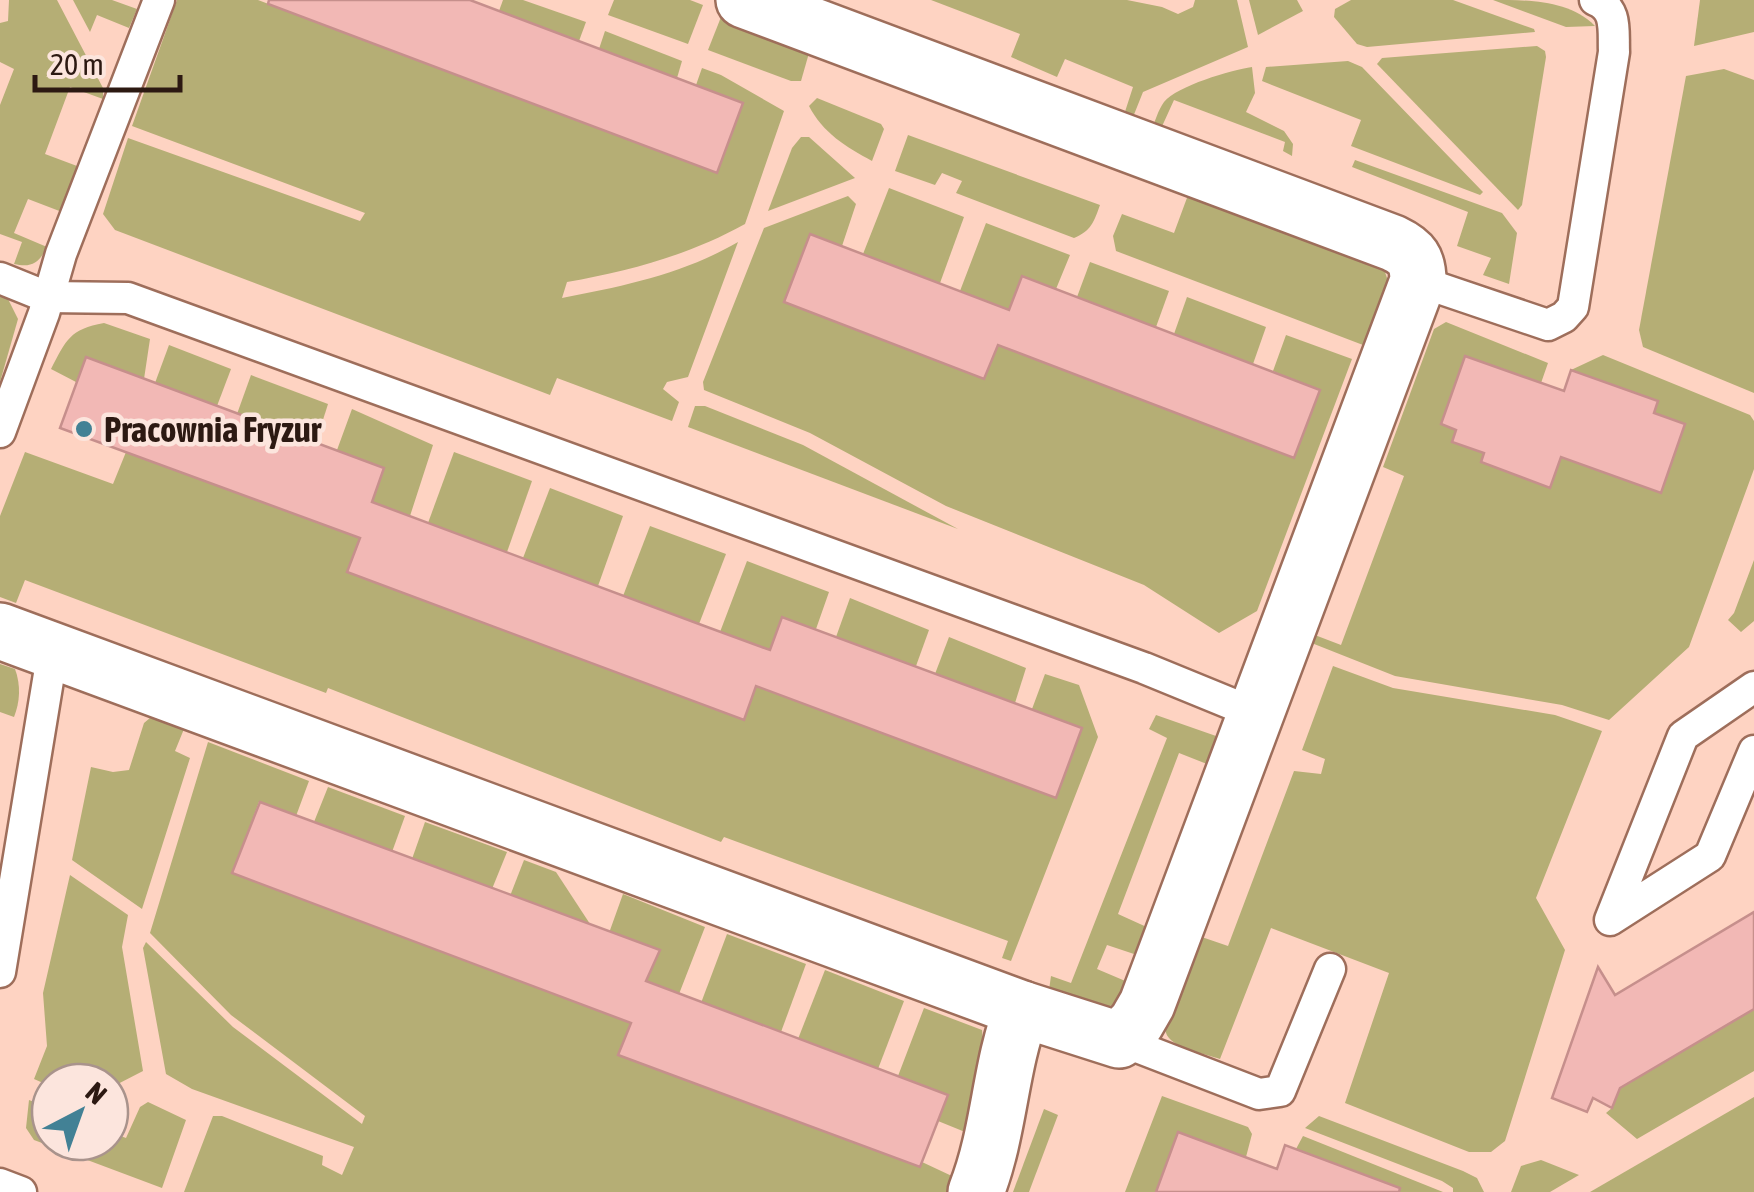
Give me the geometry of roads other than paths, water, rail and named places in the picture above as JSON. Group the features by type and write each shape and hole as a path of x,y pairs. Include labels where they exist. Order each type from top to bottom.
{"street":[{"path":"0,631 1022,1009 1119,1040 1136,1023 1146,1004 1418,281 1418,266 1409,250 1393,243 744,0"},
{"path":"976,1192 994,1140 1008,1052 1022,1009"}],"lane":[{"path":"0,432 158,0"},
{"path":"1418,281 1548,325 1573,307 1614,52 1612,12 1595,0"},
{"path":"0,278 47,297 128,298 1144,668 1254,714"},
{"path":"0,972 53,650"},
{"path":"1754,687 1683,736 1610,920 1710,856 1754,751"},
{"path":"1119,1040 1259,1094 1280,1090 1330,969"},
{"path":"0,1184 21,1192"}],"place":[{"name":"Pracownia Fryzur","path":"84,429"}]}
